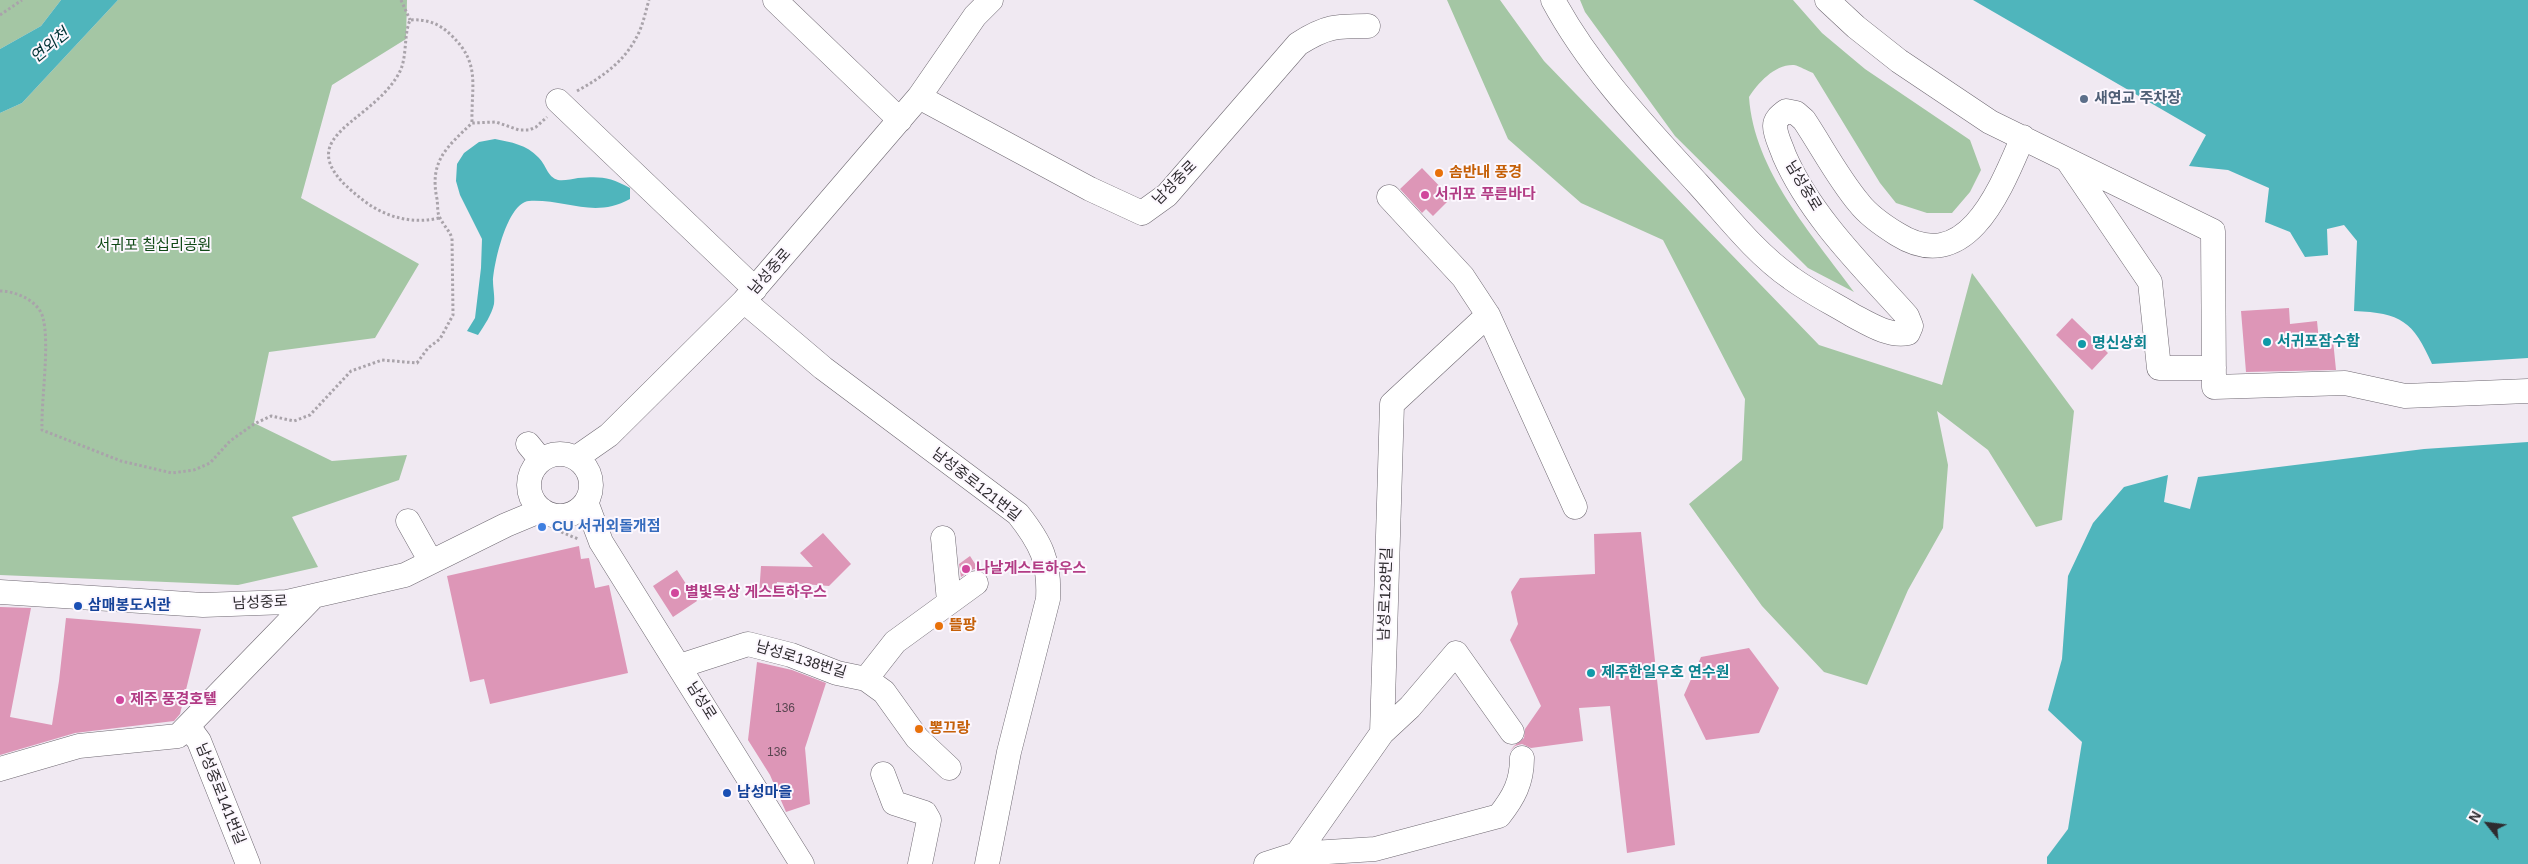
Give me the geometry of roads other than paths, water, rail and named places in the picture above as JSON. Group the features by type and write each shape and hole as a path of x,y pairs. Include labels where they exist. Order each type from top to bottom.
{"street":[{"path":"775,0 900,120"},
{"name":"남성중로","path":"582,465 609,435 750,295 827,208 919,97 975,16 991,0"},
{"name":"남성중로","path":"1553,0 1598,69 1647,128 1743,234 1790,277 1862,320 1893,333 1908,333 1911,326 1907,316 1848,250 1810,202 1792,173 1779,142 1775,125 1778,118 1786,111 1796,113 1804,120 1859,204 1881,224 1906,239 1932,247 1946,246 1967,234 1974,226 2000,189 2023,137"},
{"path":"1827,0 1856,28 1938,90 1990,122 2213,231 2214,387 2345,384 2405,396 2528,391"},
{"name":"남성중로","path":"919,97 1090,189 1142,213 1167,195 1298,44 1318,32 1336,26 1368,26"},
{"name":"남성중로121번길","path":"558,101 823,368 1018,514 1041,547 1049,577 1048,599 1009,752 987,864"},
{"path":"2067,159 2150,282 2159,368 2214,368"},
{"path":"1388,198 1463,277 1488,315 1575,507"},
{"name":"남성로128번길","path":"1382,734 1392,404 1488,315"},
{"path":"534,452 558,454 582,465 591,486 577,508 551,514 539,512 530,477 534,452"},
{"name":"남성로","path":"577,508 590,539 680,666 802,864"},
{"name":"남성중로","path":"0,592 204,606 287,602 312,598 405,575 506,525 539,512"},
{"path":"408,521 431,562"},
{"path":"943,538 949,601"},
{"name":"남성로138번길","path":"866,679 895,642 976,583"},
{"name":"남성중로141번길","path":"0,769 79,746 178,736 312,598"},
{"name":"남성로138번길","path":"680,666 748,644 791,655 837,673 866,679 884,692 917,738 950,768"},
{"path":"1301,859 1382,734 1410,707 1456,653 1512,732"},
{"name":"남성중로141번길","path":"188,726 199,742 248,864"},
{"path":"1266,864 1375,849 1499,816 1518,789 1522,777 1522,758"},
{"path":"883,774 894,803 925,813 929,820 920,864"}],"water":[{"name":"연외천","path":"61,0 118,0 22,103 0,113 0,49 41,26"},
{"path":"1973,0 2528,0 2528,358 2432,364 2418,338 2404,322 2383,314 2354,311 2357,241 2344,225 2327,229 2328,255 2305,257 2290,232 2265,222 2269,188 2228,170 2189,166 2206,135"},
{"path":"495,139 513,143 534,153 551,176 558,180 593,177 611,179 630,188 630,199 617,205 592,208 542,201 529,201 521,204 508,222 503,235 494,272 494,304 490,316 478,335 467,331 475,318 481,268 482,239 460,195 456,181 457,164 464,153 479,142"},
{"path":"2528,442 2528,864 2047,864 2047,857 2068,829 2082,742 2048,710 2062,659 2068,576 2093,523 2124,487 2168,475 2164,502 2190,509 2198,477 2424,449"}],"place":[{"name":"새연교 주차장","path":"2084,99"},
{"name":"솜반내 풍경","path":"1439,173"},
{"name":"서귀포 푸른바다","path":"1425,195"},
{"name":"서귀포잠수함","path":"2267,342"},
{"name":"명신상회","path":"2082,344"},
{"name":"CU 서귀외돌개점","path":"542,527"},
{"name":"나날게스트하우스","path":"966,569"},
{"name":"별빛옥상 게스트하우스","path":"675,593"},
{"name":"삼매봉도서관","path":"78,606"},
{"name":"뜰팡","path":"939,626"},
{"name":"제주한일우호 연수원","path":"1591,673"},
{"name":"제주 풍경호텔","path":"120,700"},
{"name":"뽕끄랑","path":"919,729"},
{"name":"남성마을","path":"727,793"}],"park label":[{"name":"서귀포 칠십리공원","path":"154,246"}]}
